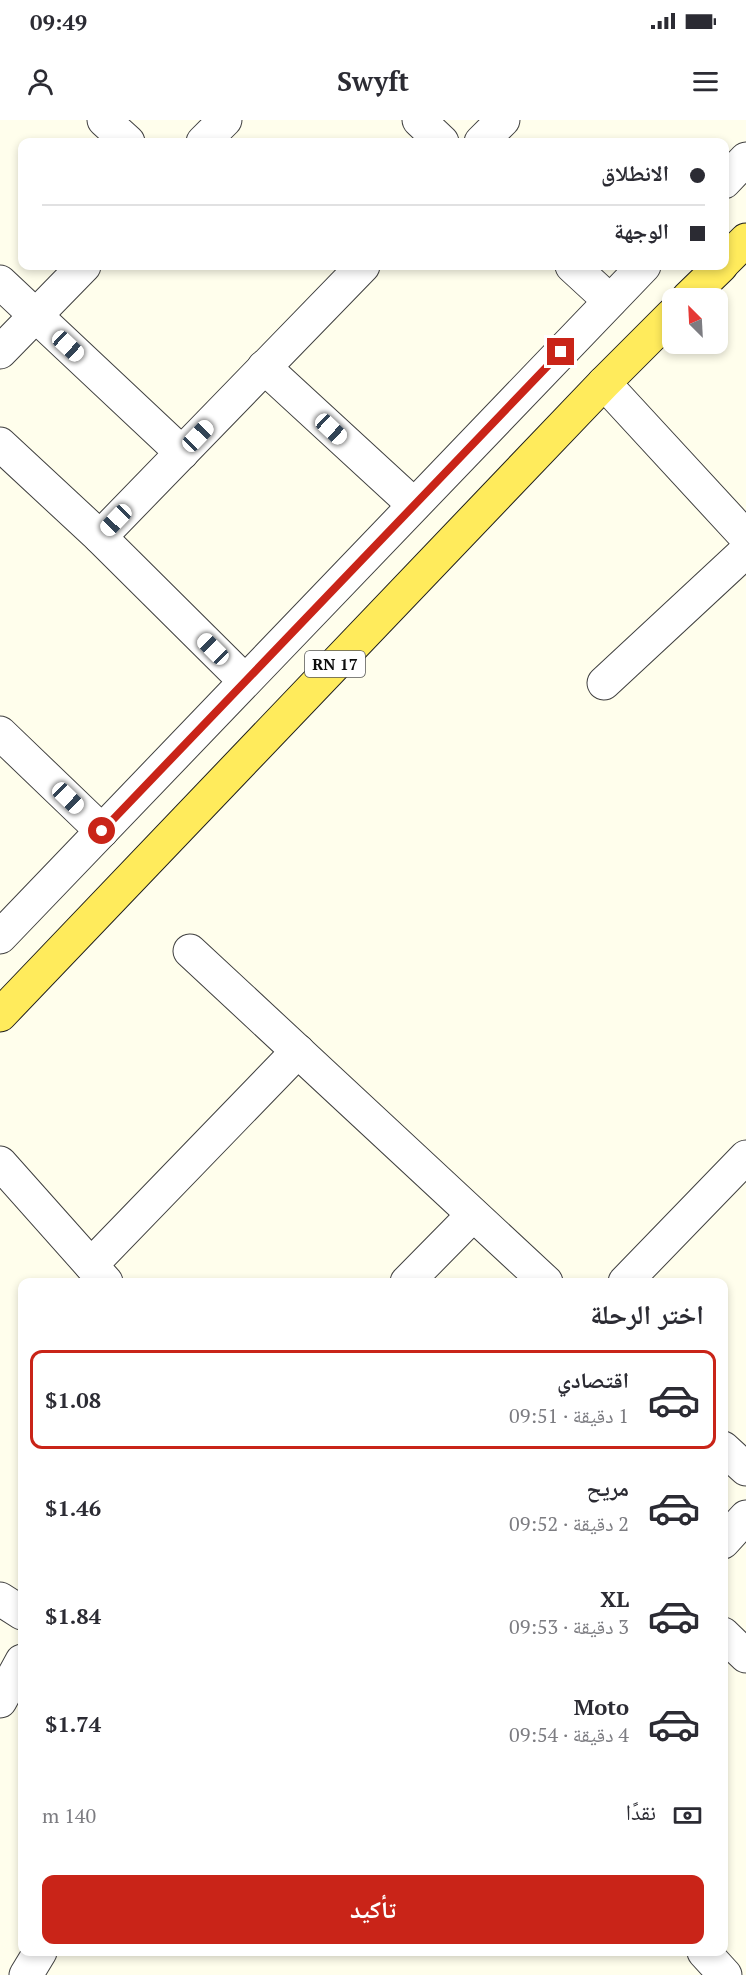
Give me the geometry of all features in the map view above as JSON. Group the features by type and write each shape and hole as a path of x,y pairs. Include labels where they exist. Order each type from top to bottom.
{"main road":[{"path":"729,257 746,240"},
{"path":"698,288 717,270"},
{"name":"RN 17","path":"0,1015 662,325"}],"street":[{"path":"104,120 124,138"},
{"path":"207,138 225,120"},
{"path":"419,120 438,138"},
{"path":"485,138 503,120"},
{"path":"729,177 746,159"},
{"path":"0,352 80,270"},
{"path":"100,537 359,270"},
{"path":"576,270 610,301"},
{"path":"0,937 640,270"},
{"path":"0,282 182,453"},
{"path":"264,368 414,506"},
{"path":"604,383 746,537"},
{"path":"0,444 100,537 245,681"},
{"path":"604,683 746,551"},
{"path":"0,733 102,831"},
{"path":"190,951 542,1278"},
{"path":"0,1163 99,1274 297,1051"},
{"path":"629,1278 746,1156"},
{"path":"411,1278 473,1215"},
{"path":"728,1453 746,1469"},
{"path":"728,1537 746,1517"},
{"path":"0,1599 18,1610"},
{"path":"728,1639 746,1656"},
{"path":"0,1701 18,1668"},
{"path":"26,1975 38,1956"},
{"path":"708,1956 725,1975"}],"route":[{"path":"102,831 561,352"}]}
